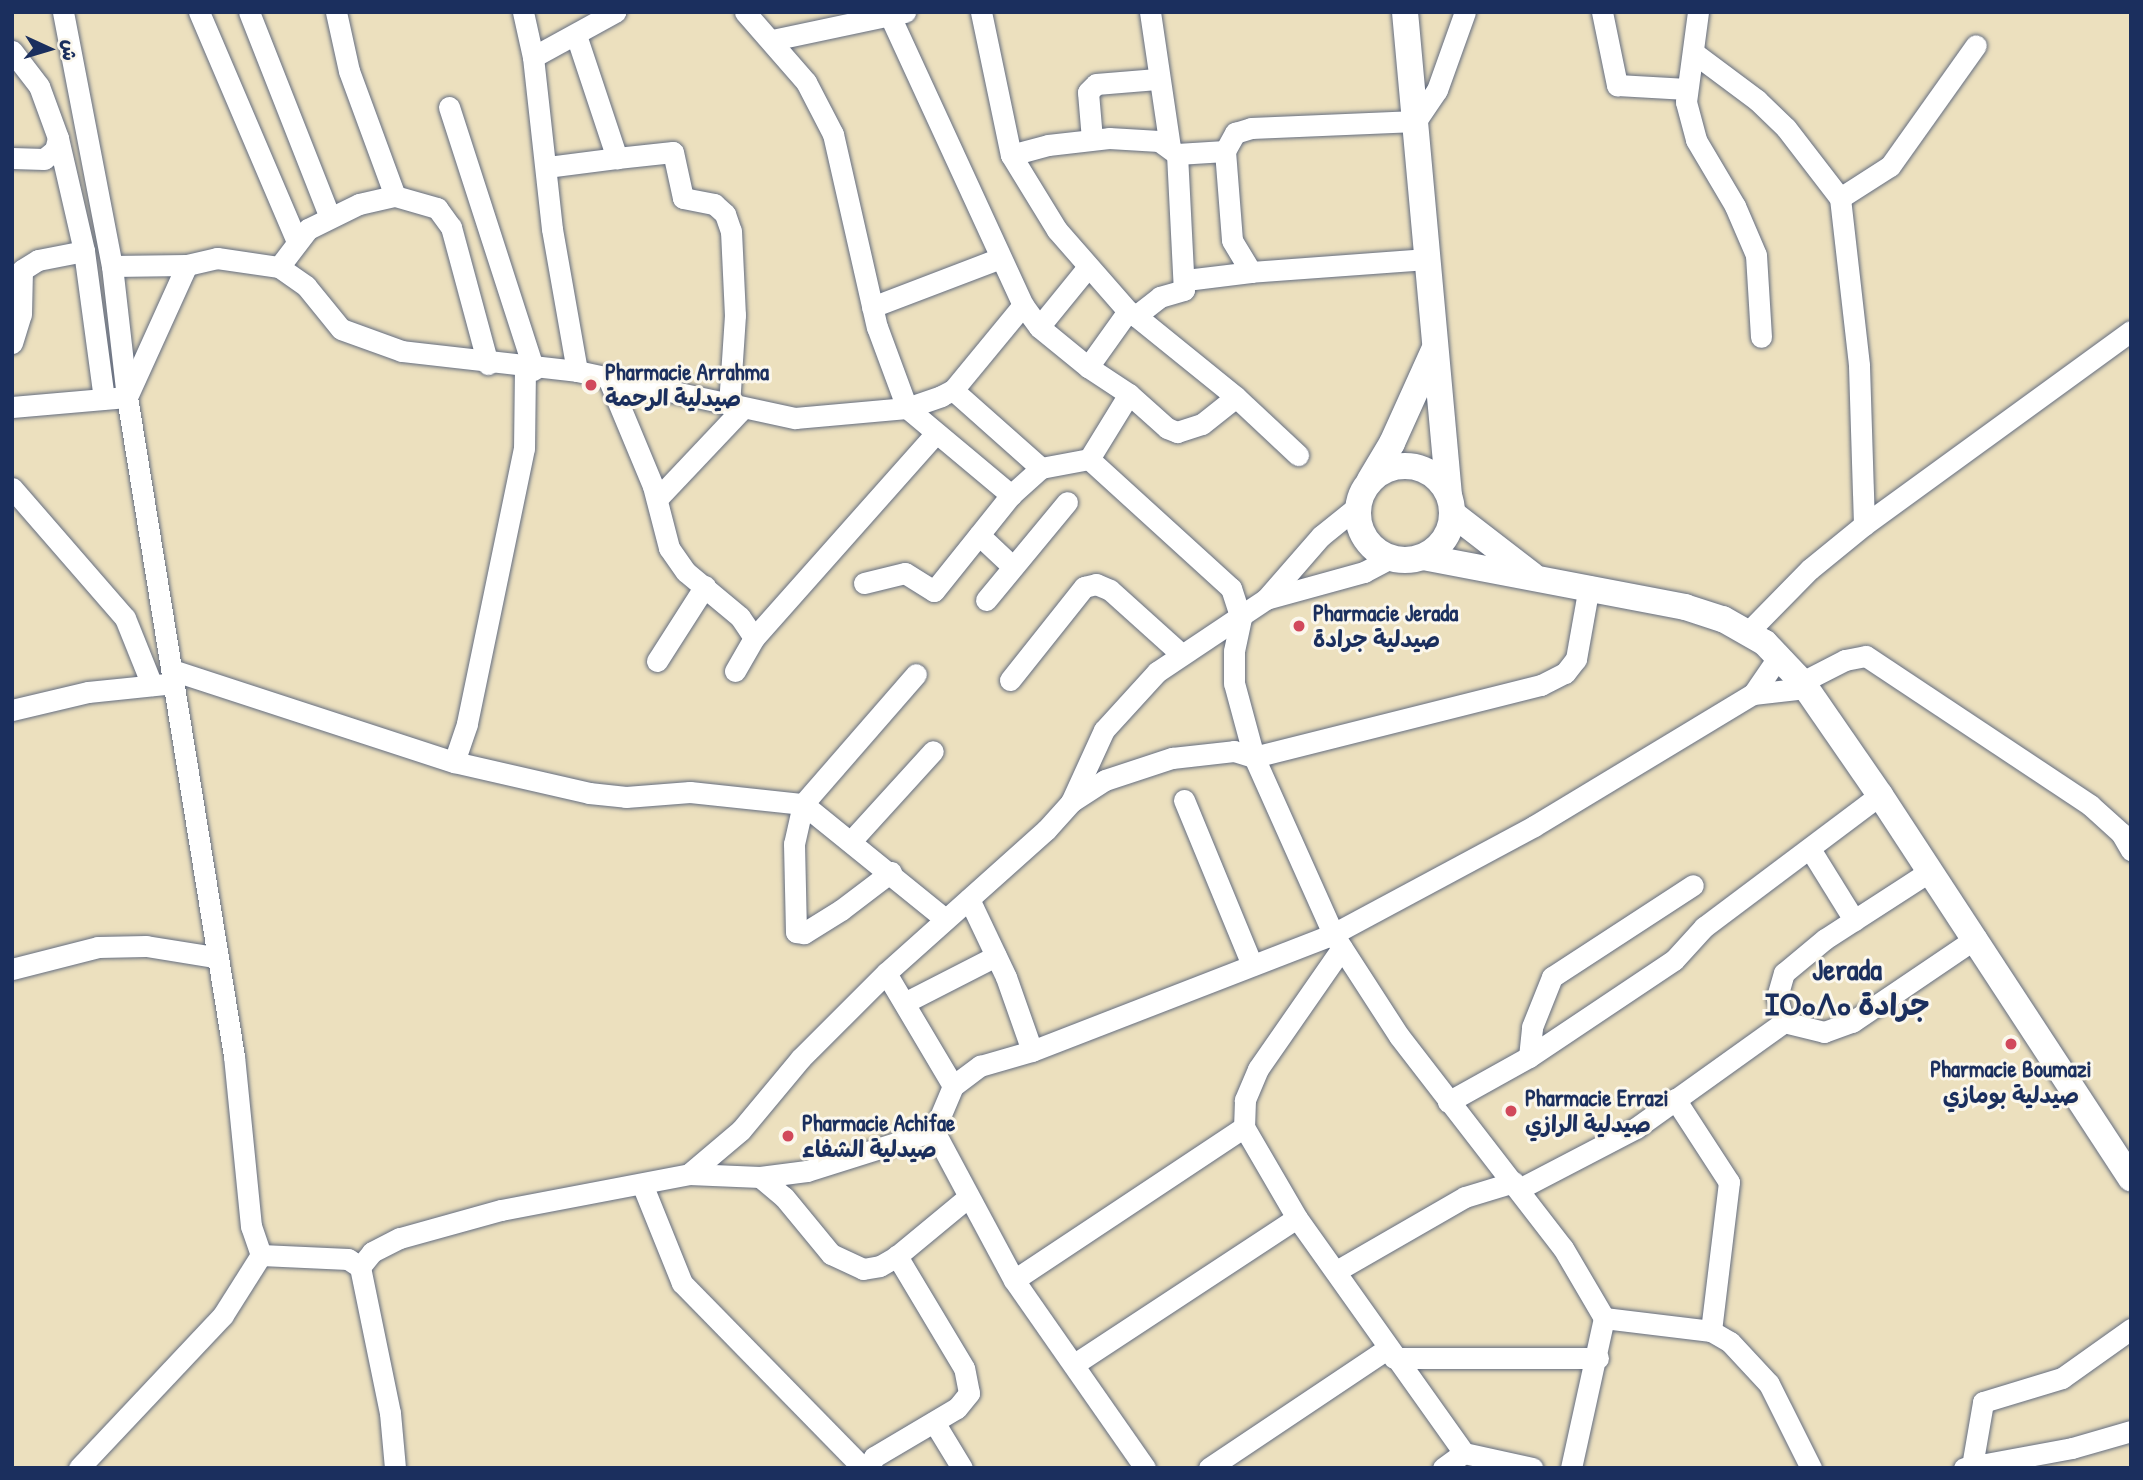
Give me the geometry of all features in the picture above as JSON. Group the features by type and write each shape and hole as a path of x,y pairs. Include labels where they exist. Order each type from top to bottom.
{"main road":[{"path":"1405,12 1434,349 1451,504 1444,540 1423,557"},
{"path":"1434,349 1392,443 1363,495 1365,538 1390,558 1423,557 1589,586 1685,607 1749,631 1779,656 1804,685 2122,1150 2131,1178"},
{"path":"1363,495 1390,468 1419,467 1432,473 1451,504 1536,578"}],"street":[{"path":"63,12 112,266 127,397 233,1056 248,1207 261,1255 223,1315 79,1468"},
{"path":"198,12 296,239"},
{"path":"249,12 329,215"},
{"path":"336,12 349,71 395,196"},
{"path":"523,12 533,57 552,229 577,371"},
{"path":"533,57 615,12"},
{"path":"745,12 772,40 820,102 834,134 872,307 907,408 1011,495"},
{"path":"981,12 1011,155 1030,190 1087,268 1132,314 1236,397 1298,454"},
{"path":"1088,367 1132,314 1160,298 1184,290 1186,280 1174,150 1157,79 1150,12"},
{"path":"1251,272 1232,240 1225,151 1235,133 1251,128 1416,121 1437,90 1465,12"},
{"path":"1602,12 1617,85 1687,89"},
{"path":"1698,12 1687,89 1696,140 1735,206 1756,255 1761,337"},
{"path":"772,40 898,14 998,259 1023,305 1039,327 1088,367 1129,394 1167,428 1177,432 1202,424 1236,397"},
{"path":"576,35 617,158"},
{"path":"1840,198 1889,166 1976,45"},
{"path":"12,51 39,86 58,138 84,251 104,399"},
{"path":"1694,53 1786,128 1840,198 1860,366 1864,525"},
{"path":"1092,139 1088,92 1096,84 1157,79"},
{"path":"449,107 529,369 524,448 467,724 454,762"},
{"path":"12,158 44,159 55,150 58,138"},
{"path":"1011,155 1092,139 1159,141 1174,150 1225,151"},
{"path":"547,167 673,152 683,198 714,204 725,214 731,231 736,406 657,499"},
{"path":"279,267 296,239 329,215 395,196 438,208 451,227 488,364"},
{"path":"12,343 21,314 22,270 38,260 84,251"},
{"path":"112,266 187,265 217,258 279,267 306,286 341,329 357,338 402,351 488,364 577,371 795,418 907,408 953,390 1023,305"},
{"path":"1186,280 1427,258"},
{"path":"872,307 998,259"},
{"path":"127,397 187,265"},
{"path":"1039,327 1087,268"},
{"path":"1749,631 1810,569 1864,525 2131,331"},
{"path":"608,378 657,499 669,548 686,572 740,617 754,638"},
{"path":"953,390 1041,468"},
{"path":"864,583 905,573 934,591 1011,495 1041,468 1088,459 1129,394"},
{"path":"12,407 127,397"},
{"path":"734,671 754,638 936,433"},
{"path":"1088,459 1223,579 1241,618 1234,650 1234,683 1254,757 1338,941 1448,1102 1563,1248 1604,1318 1598,1358 1572,1468"},
{"path":"12,488 125,618 152,685"},
{"path":"1071,802 1104,730 1157,672 1266,599 1321,536 1363,495"},
{"path":"986,600 1067,502"},
{"path":"979,535 1012,566"},
{"path":"1266,599 1364,572 1390,558"},
{"path":"1010,680 1084,587 1096,584 1110,590 1181,654"},
{"path":"657,661 705,586"},
{"path":"689,1174 741,1130 801,1058 886,973 944,918 1021,856 1071,802 1105,780 1172,758 1234,751 1254,757 1528,689 1565,673 1581,642 1589,586"},
{"path":"1753,694 1779,656"},
{"path":"1145,1468 1076,1363 1014,1280 967,1198 934,1131 953,1086 980,1066 1032,1051 1252,965 1338,941 1753,694 1804,685 1845,660 1866,656 2090,805 2121,833 2131,850"},
{"path":"891,872 841,911 804,933 796,932 794,844 803,804 916,674"},
{"path":"12,710 88,692 152,685 173,676 454,762 589,793 626,797 690,792 803,804 852,839 944,918"},
{"path":"852,839 933,751"},
{"path":"1448,1102 1529,1057 1674,960 1704,927 1880,795"},
{"path":"1184,800 1252,965"},
{"path":"1810,849 1854,920"},
{"path":"1784,1022 1777,997 1784,973 1854,920 1930,871"},
{"path":"1529,1057 1532,1027 1552,977 1693,885"},
{"path":"969,899 996,956 1032,1051"},
{"path":"1338,1270 1465,1197 1516,1185 1636,1128 1784,1022 1824,1032 1852,1022 1976,938"},
{"path":"1338,941 1258,1069 1245,1100 1244,1127 1297,1218 1338,1270 1390,1353 1464,1453 1532,1468"},
{"path":"12,969 98,947 146,946 215,957"},
{"path":"906,1002 996,956"},
{"path":"886,973 906,1002 953,1086"},
{"path":"1675,1099 1729,1182 1711,1331"},
{"path":"1014,1280 1244,1127"},
{"path":"360,1267 372,1252 400,1238 501,1210 689,1174 760,1177 807,1171 934,1131"},
{"path":"760,1177 784,1197 844,1263 863,1269 880,1266 897,1256 967,1198"},
{"path":"642,1184 682,1283 863,1468"},
{"path":"1076,1363 1297,1218"},
{"path":"261,1255 348,1259 360,1267 386,1388 394,1468"},
{"path":"869,1468 884,1449 957,1408 970,1385 897,1256"},
{"path":"1604,1318 1711,1331 1755,1364 1811,1468"},
{"path":"2131,1329 2062,1378 1983,1402 1968,1467 2072,1448 2131,1431"},
{"path":"1209,1468 1390,1353 1598,1358"},
{"path":"934,1422 962,1468"},
{"path":"1443,1468 1464,1453"}],"place":[{"name":"Pharmacie Arrahma صيدلية الرحمة","path":"591,385"},
{"name":"Pharmacie Jerada صيدلية جرادة","path":"1299,626"},
{"name":"Pharmacie Boumazi صيدلية بومازي","path":"2011,1044"},
{"name":"Pharmacie Errazi صيدلية الرازي","path":"1511,1111"},
{"name":"Pharmacie Achifae صيدلية الشفاء","path":"788,1136"}],"district":[{"name":"Jerada ⵊⵔⴰⴷⴰ جرادة","path":"1847,986"}]}
